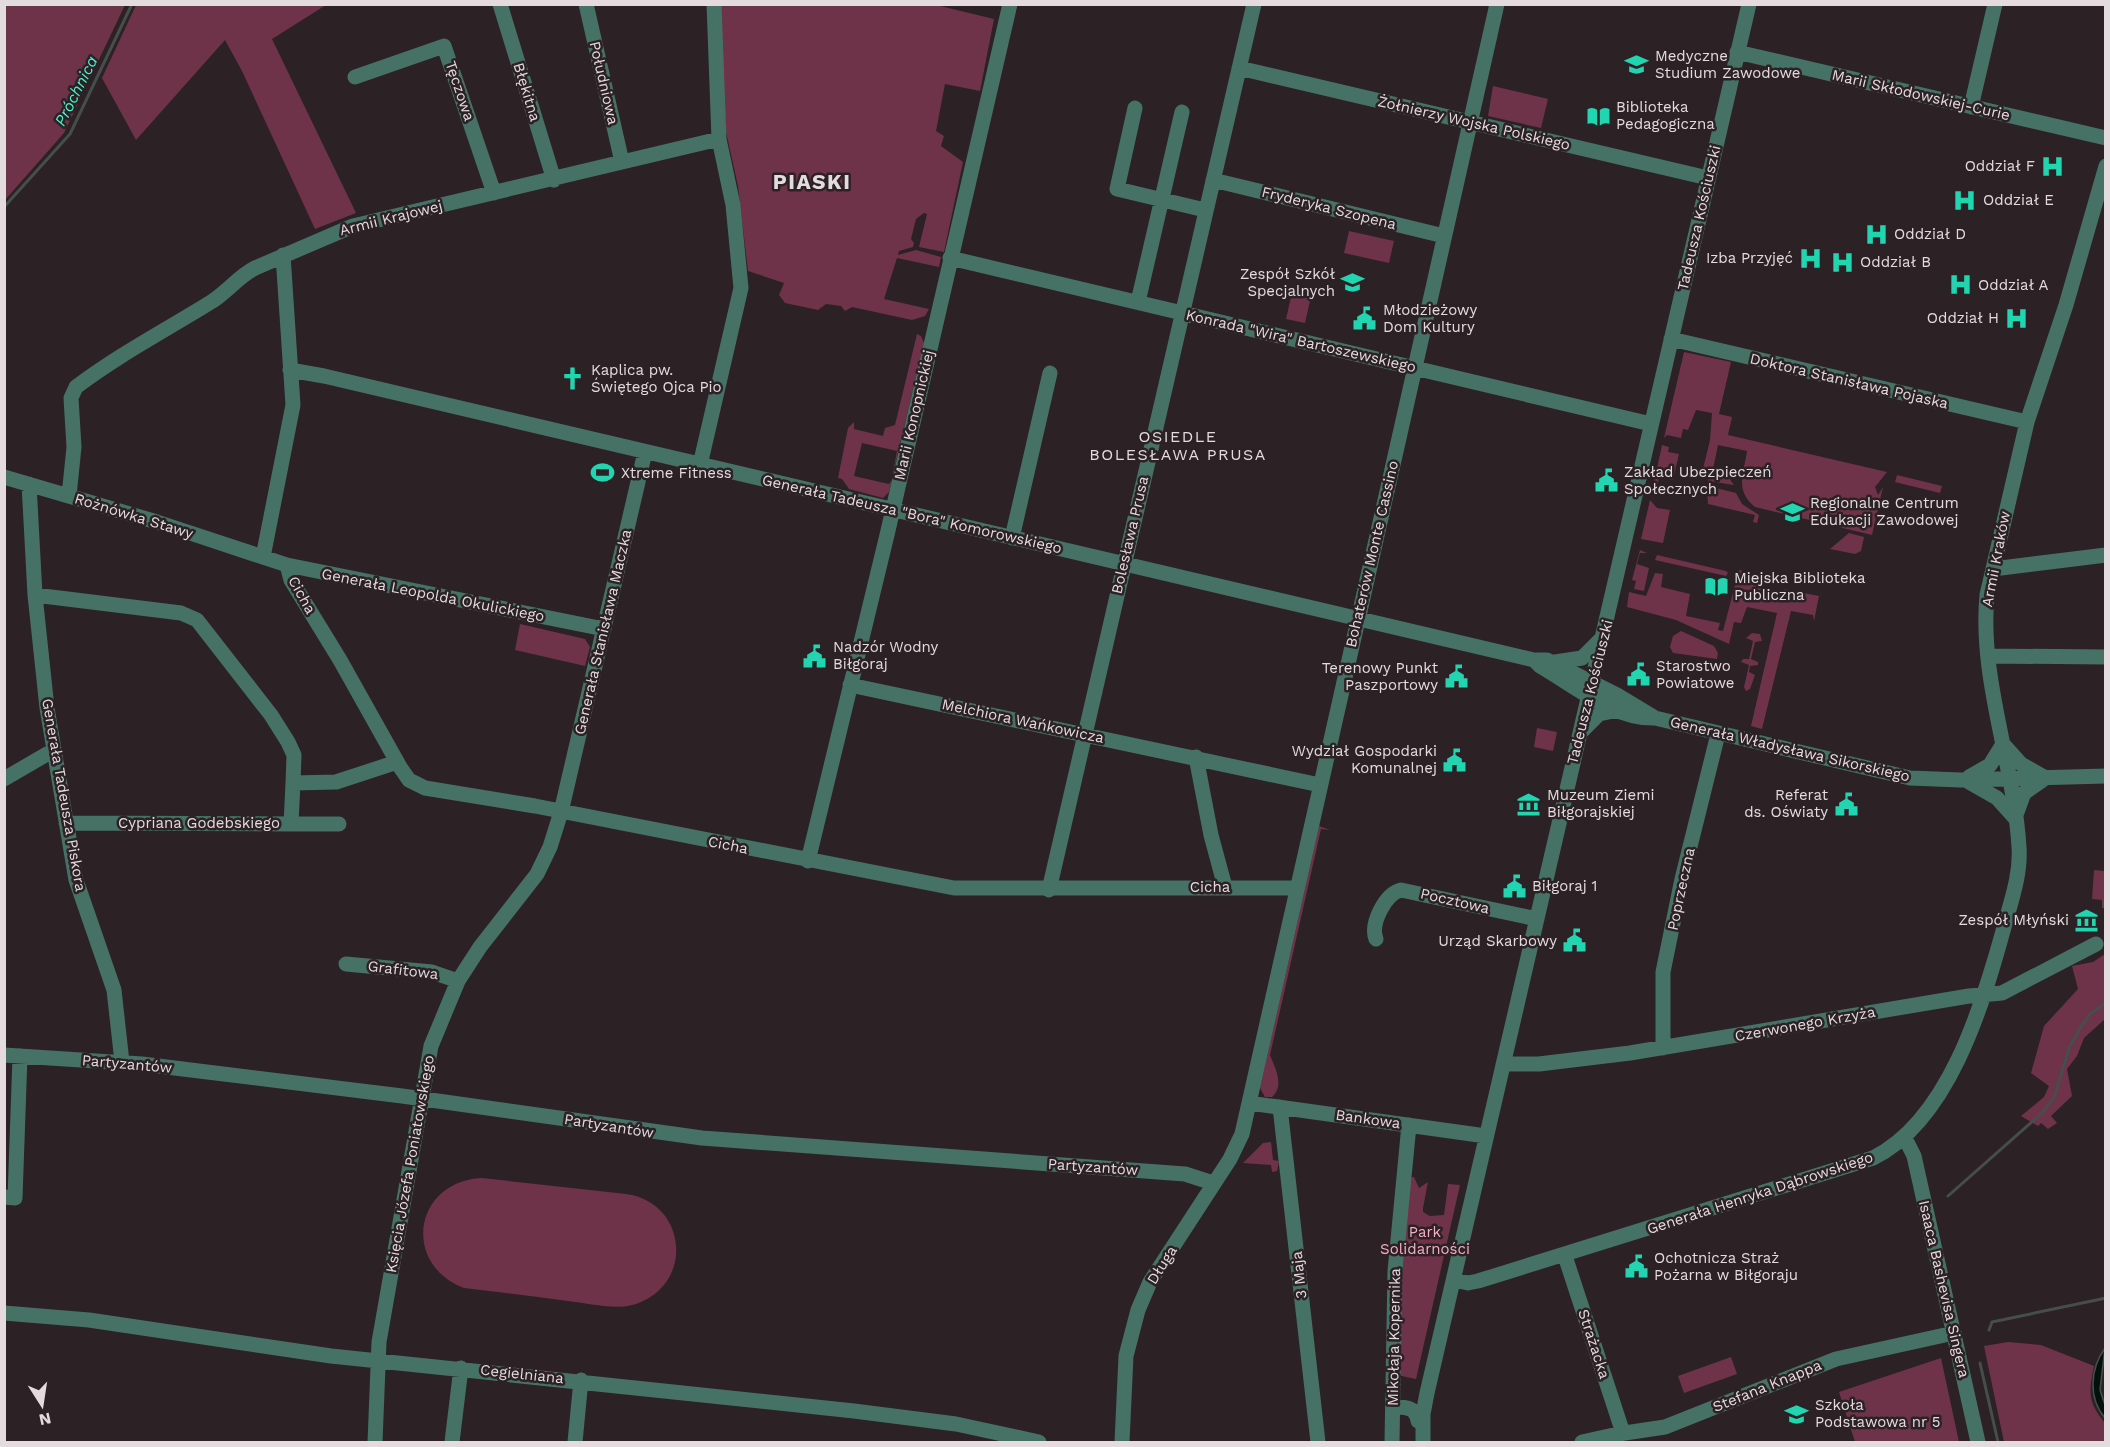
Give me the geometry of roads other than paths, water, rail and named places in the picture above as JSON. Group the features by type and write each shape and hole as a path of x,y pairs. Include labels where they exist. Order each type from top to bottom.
{"street":[{"name":"Błękitna","path":"500,4 554,180"},
{"name":"Południowa","path":"586,4 622,162"},
{"path":"700,465 741,288 733,205 719,139 714,4"},
{"name":"Marii Konopnickiej","path":"808,861 1010,4"},
{"name":"Bolesława Prusa","path":"1049,890 1254,4"},
{"name":"Bohaterów Monte Cassino","path":"1249,1103 1497,4"},
{"name":"Tadeusza Kościuszki","path":"1412,1443 1454,1280 1749,4"},
{"path":"1971,107 1995,4"},
{"name":"Tęczowa","path":"355,77 444,46 494,193"},
{"name":"Marii Skłodowskiej-Curie","path":"1737,52 2106,138"},
{"name":"Żołnierzy Wojska Polskiego","path":"1239,68 1708,178"},
{"path":"1135,108 1118,189 1205,210"},
{"path":"1138,302 1182,112"},
{"name":"Armii Krajowej","path":"69,496 74,447 71,398 76,387 145,341 213,301 243,274 341,230 719,139"},
{"name":"Armii Kraków","path":"1985,996 2017,879 2020,858 1988,656 1985,616 1992,569 2027,422 2066,305 2106,166"},
{"name":"Fryderyka Szopena","path":"1213,180 1444,236"},
{"path":"1188,206 1201,227"},
{"path":"262,557 292,420 283,255"},
{"name":"Konrada \"Wira\" Bartoszewskiego","path":"950,258 1651,424"},
{"name":"Doktora Stanisława Pojaska","path":"1671,339 2027,422"},
{"name":"Generała Tadeusza \"Bora\" Komorowskiego","path":"290,370 324,376 1534,660 1555,662 1591,689"},
{"path":"1012,538 1050,373"},
{"name":"Generała Stanisława Maczka","path":"561,812 645,452"},
{"name":"Rożnówka Stawy","path":"4,477 262,557"},
{"path":"29,484 35,595"},
{"path":"1992,569 2106,555"},
{"name":"Generała Leopolda Okulickiego","path":"262,557 287,566 604,629"},
{"name":"Cicha","path":"287,566 291,580 340,660 397,762 409,780 425,788 954,888 1049,890 1297,888"},
{"name":"Generała Tadeusza Piskora","path":"35,595 46,703 66,823 81,895 114,990 122,1062"},
{"name":"Cypriana Godebskiego","path":"35,595 181,614 198,620 271,715 294,755 291,824 66,823"},
{"path":"1555,662 1582,658 1604,636"},
{"path":"1988,656 2106,657"},
{"name":"Generała Tadeusza \"Bora\" Komorowskiego","path":"1534,660 1540,666 1591,689"},
{"name":"Melchiora Wańkowicza","path":"850,685 1320,785"},
{"name":"Generała Władysława Sikorskiego","path":"1591,689 1618,710 1639,717 1655,718"},
{"name":"Generała Władysława Sikorskiego","path":"1591,689 1655,718 1884,773 1921,779 1960,780 2106,776"},
{"path":"1579,734 1599,714 1618,710"},
{"name":"Poprzeczna","path":"1663,1048 1662,989 1665,964 1682,879 1718,734"},
{"path":"2003,744 2021,764 2047,778 2024,793 2015,818 1989,792 1960,780 1988,767 2003,744"},
{"path":"4,780 47,754 55,753"},
{"path":"1196,758 1224,887"},
{"path":"293,783 336,782 397,762"},
{"name":"Księcia Józefa Poniatowskiego","path":"375,1443 377,1360 420,1098 436,1030 458,981 485,940 537,874 550,847 561,812"},
{"path":"291,824 339,824"},
{"name":"Pocztowa","path":"1383,909 1390,895 1406,890 1537,919"},
{"name":"Czerwonego Krzyża","path":"1503,1064 1539,1064 1663,1048 1970,996 2002,993 2096,944"},
{"name":"Grafitowa","path":"346,964 432,972 458,981"},
{"name":"Generała Henryka Dąbrowskiego","path":"1454,1280 1468,1283 1478,1281 1565,1256 1873,1158 1905,1138 1932,1104 1968,1038 1985,996"},
{"path":"4,1197 15,1198 12,1055"},
{"name":"Partyzantów","path":"12,1055 122,1062 420,1098 702,1138 1185,1174 1213,1183"},
{"name":"Bankowa","path":"1249,1103 1486,1136"},
{"name":"Długa","path":"1122,1443 1126,1356 1138,1310 1150,1282 1239,1143 1249,1103"},
{"name":"3 Maja","path":"1280,1107 1318,1443"},
{"name":"Mikołaja Kopernika","path":"1392,1442 1395,1271 1408,1125"},
{"name":"Isaaca Bashevisa Singera","path":"1905,1138 1914,1156 1978,1443"},
{"name":"Strażacka","path":"1565,1256 1623,1433"},
{"name":"Cegielniana","path":"4,1313 89,1320 298,1352 791,1403 956,1424 1039,1443"},
{"name":"Stefana Knappa","path":"1582,1443 1623,1433 1650,1431 1674,1424 1836,1359 1954,1332"},
{"path":"452,1443 461,1368"},
{"path":"575,1443 581,1380"},
{"path":"1393,1407 1412,1409 1420,1418"},
{"name":"Tadeusza Kościuszki","path":"1420,1418 1423,1443"}],"waterway":[{"name":"Próchnica","path":"4,207 70,134 132,4"},
{"path":"1948,1196 2042,1113 2054,1098 2069,1048 2079,1030 2090,1014 2106,1003"},
{"path":"1989,1330 1992,1322 2106,1298"},
{"path":"1980,1363 1998,1442"}],"place":[{"name":"Medyczne Studium Zawodowe","path":"1637,65"},
{"name":"Biblioteka Pedagogiczna","path":"1598,116"},
{"name":"Oddział F","path":"2053,166"},
{"name":"Oddział E","path":"1965,200"},
{"name":"Oddział D","path":"1876,234"},
{"name":"Izba Przyjęć","path":"1811,258"},
{"name":"Oddział B","path":"1842,262"},
{"name":"Zespół Szkół Specjalnych","path":"1353,283"},
{"name":"Oddział A","path":"1960,285"},
{"name":"Oddział H","path":"2017,318"},
{"name":"Młodzieżowy Dom Kultury","path":"1365,319"},
{"name":"Kaplica pw. Świętego Ojca Pio","path":"573,379"},
{"name":"Xtreme Fitness","path":"603,473"},
{"name":"Zakład Ubezpieczeń Społecznych","path":"1606,481"},
{"name":"Regionalne Centrum Edukacji Zawodowej","path":"1792,512"},
{"name":"Miejska Biblioteka Publiczna","path":"1716,587"},
{"name":"Nadzór Wodny Biłgoraj","path":"815,656"},
{"name":"Starostwo Powiatowe","path":"1638,675"},
{"name":"Terenowy Punkt Paszportowy","path":"1456,677"},
{"name":"Wydział Gospodarki Komunalnej","path":"1455,760"},
{"name":"Muzeum Ziemi Biłgorajskiej","path":"1529,804"},
{"name":"Referat ds. Oświaty","path":"1846,804"},
{"name":"Biłgoraj 1","path":"1514,886"},
{"name":"Zespół Młyński","path":"2087,920"},
{"name":"Urząd Skarbowy","path":"1575,941"},
{"name":"Ochotnicza Straż Pożarna w Biłgoraju","path":"1636,1267"},
{"name":"Szkoła Podstawowa nr 5","path":"1797,1414"}],"district":[{"name":"PIASKI","path":"812,181"},
{"name":"OSIEDLE BOLESŁAWA PRUSA","path":"1178,445"}],"park label":[{"name":"Park Solidarności","path":"1425,1240"}]}
